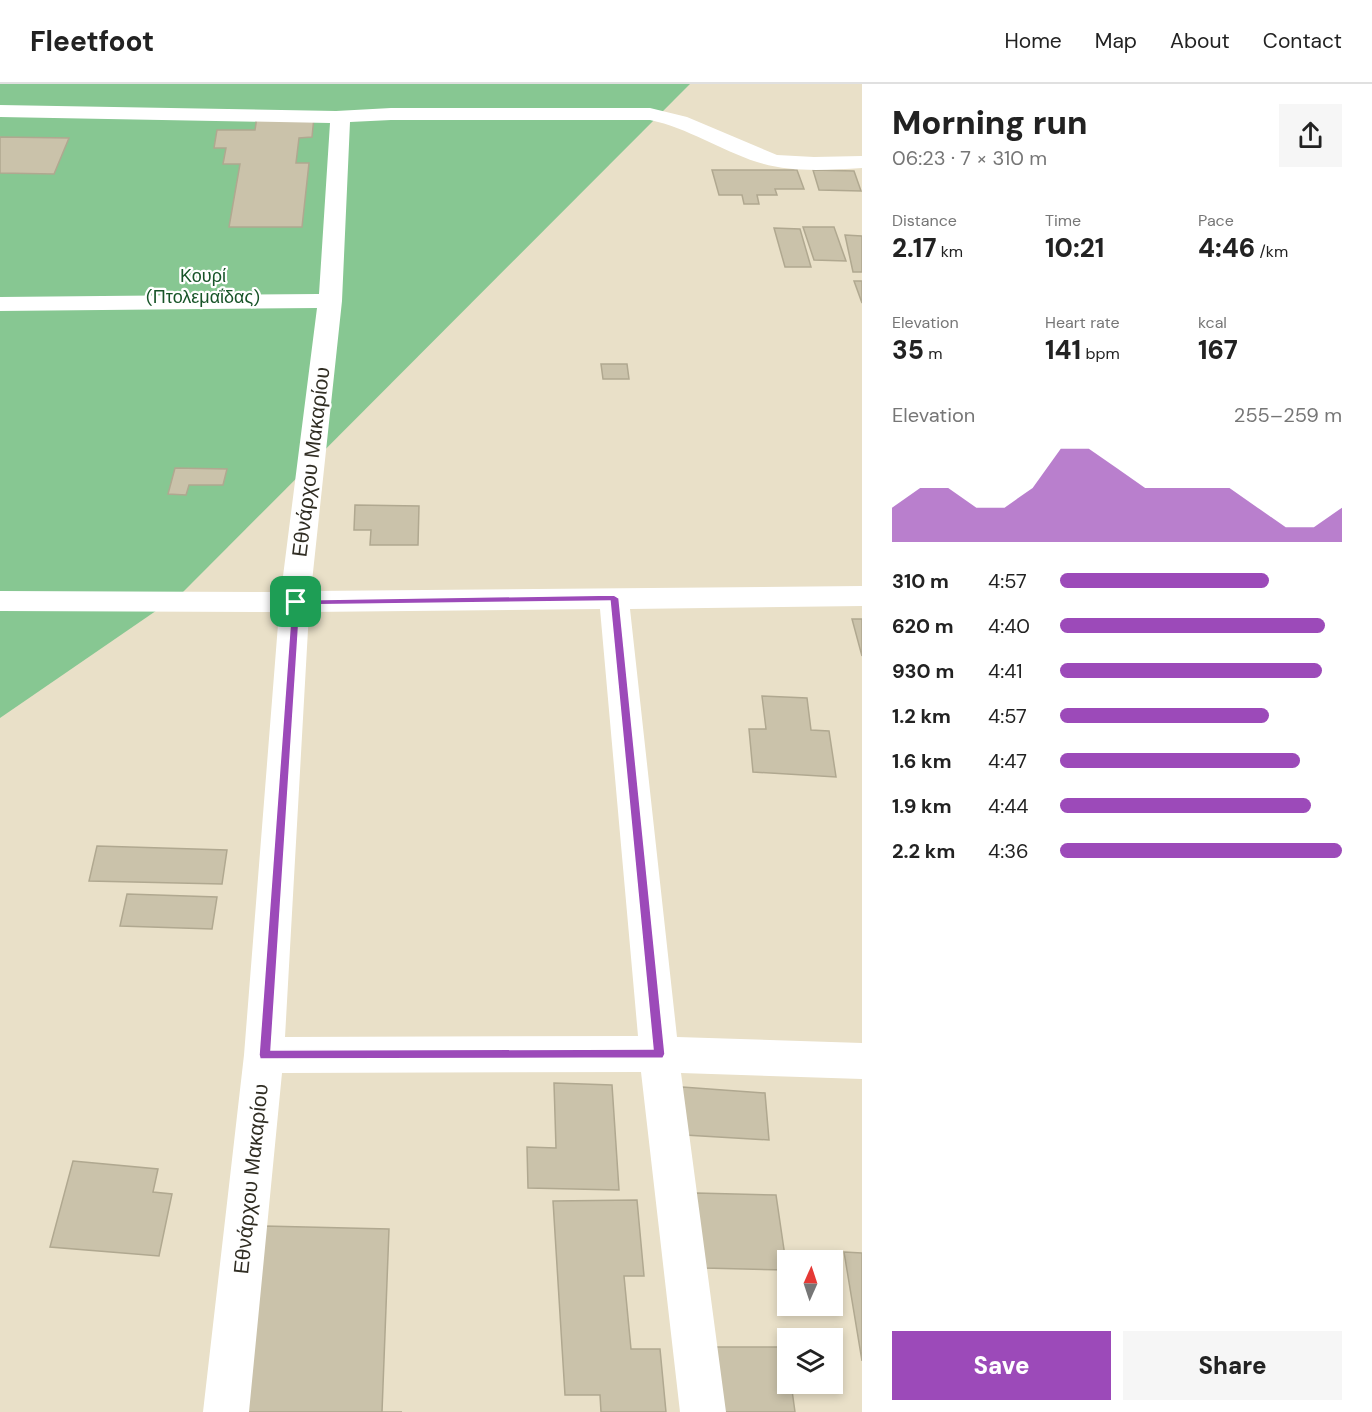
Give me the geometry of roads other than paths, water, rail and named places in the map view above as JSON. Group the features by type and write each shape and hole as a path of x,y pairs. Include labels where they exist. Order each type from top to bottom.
{"street":[{"path":"0,111 336,117 391,114 651,114 683,122 733,146 767,158 802,163 862,162"},
{"name":"Εθνάρχου Μακαρίου","path":"226,1412 264,1055 296,602 330,301 340,131 340,123 336,117"},
{"path":"0,304 330,301"},
{"path":"0,601 296,602 862,596"},
{"path":"614,598 659,1054 703,1412"},
{"path":"264,1055 659,1054 862,1061"}],"park label":[{"name":"Κουρί (Πτολεμαΐδας)","path":"203,286"}]}
